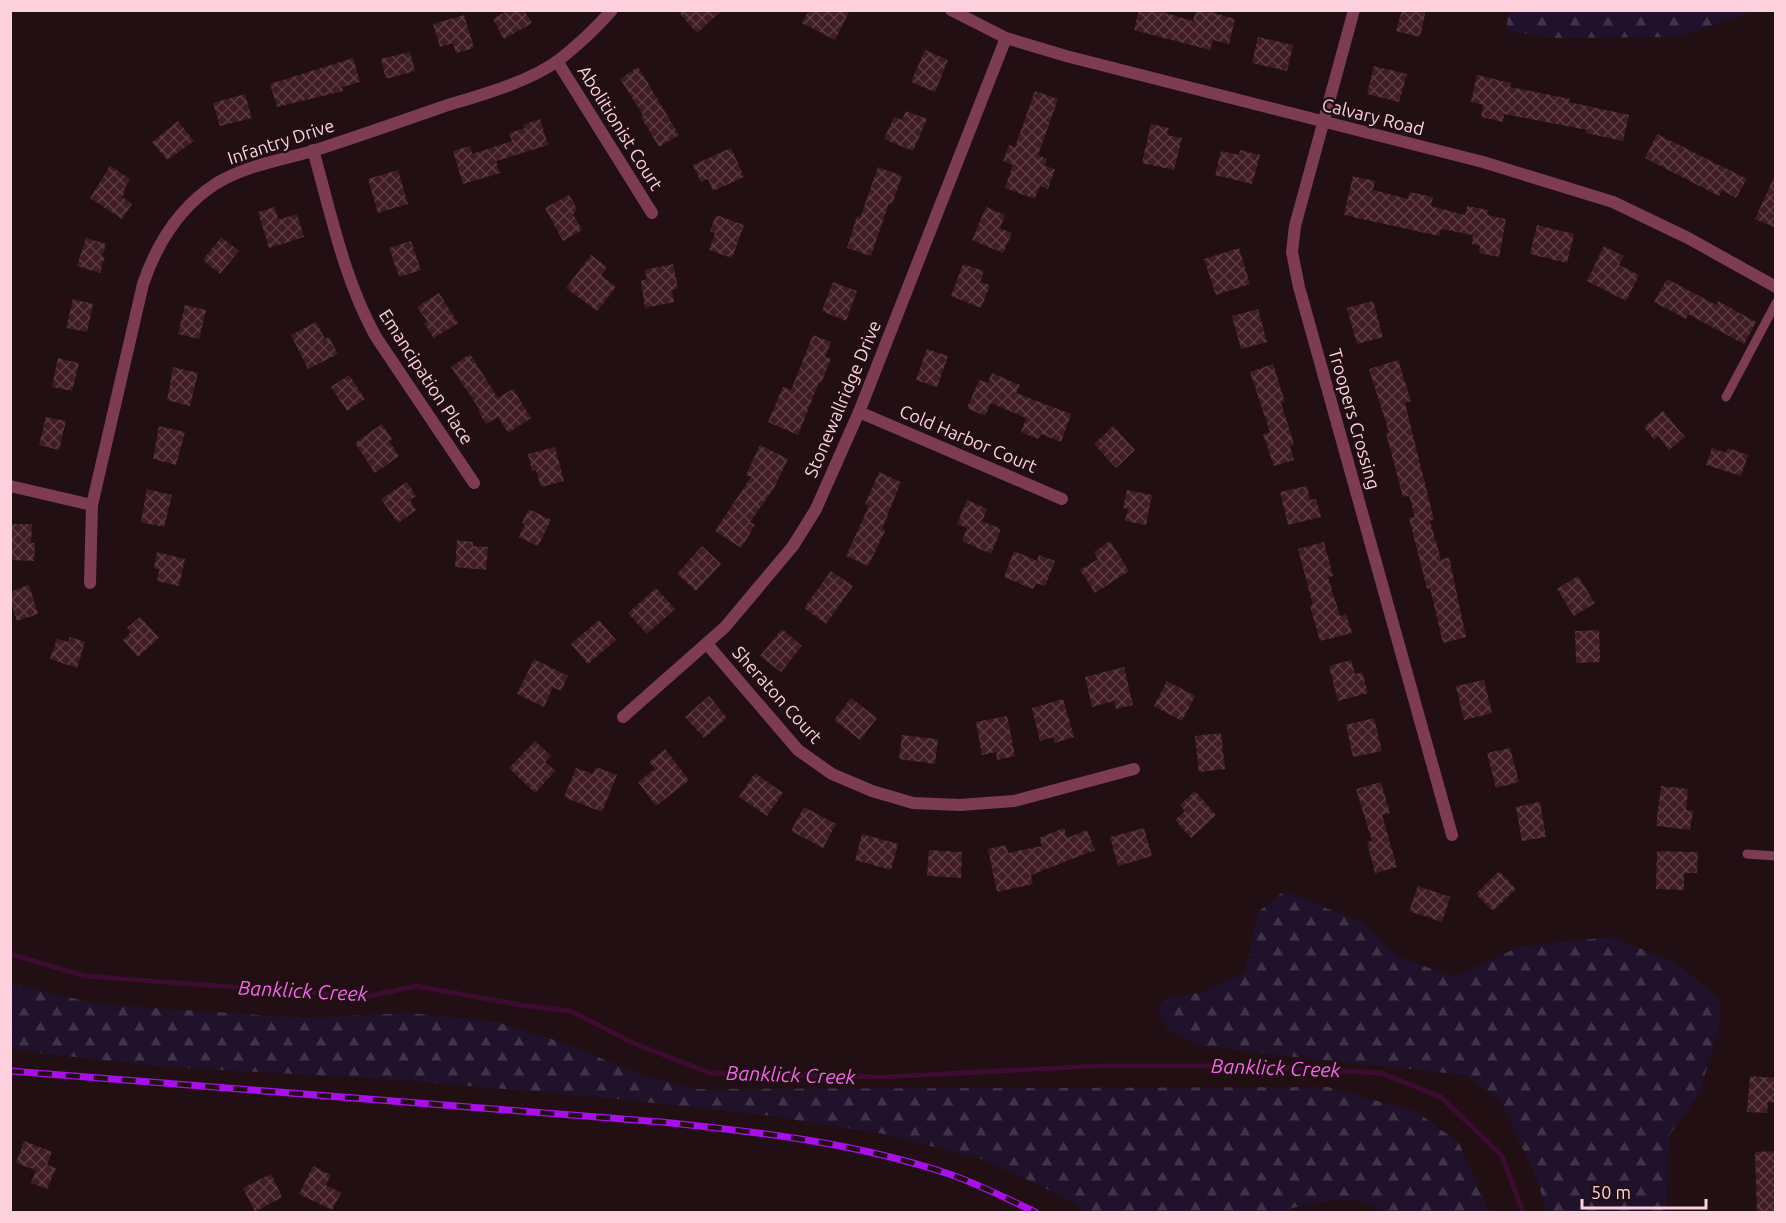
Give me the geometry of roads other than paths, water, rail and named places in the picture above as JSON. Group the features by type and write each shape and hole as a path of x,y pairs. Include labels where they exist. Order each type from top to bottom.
{"street":[{"name":"Infantry Drive","path":"90,583 92,505 143,284 161,240 174,222 191,204 216,184 247,168 314,150 511,85 557,61 594,30 612,10"},
{"name":"Calvary Road","path":"951,10 1006,38 1066,56 1322,123 1483,162 1613,201 1688,238 1776,286"},
{"name":"Troopers Crossing","path":"1354,10 1295,226 1292,252 1299,287 1452,834"},
{"name":"Stonewallridge Drive","path":"623,717 725,627 793,546 816,509 860,412 1006,38"},
{"name":"Abolitionist Court","path":"557,61 652,213"},
{"name":"Emancipation Place","path":"314,150 340,245 362,313 474,483"},
{"name":"Cold Harbor Court","path":"860,412 1062,499"},
{"path":"10,486 92,505"},
{"name":"Sheraton Court","path":"707,644 798,750 832,774 913,803 960,806 1014,801 1134,769"}],"lane":[{"path":"1726,397 1776,303"},
{"path":"1747,854 1776,856"}],"waterway":[{"name":"Banklick Creek","path":"10,954 85,976 365,997 416,986 521,1005 571,1011 633,1043 710,1073 885,1077 1097,1066 1254,1066 1381,1073 1441,1097 1502,1156 1523,1212"}],"railway":[{"path":"10,1071 661,1122 808,1140 881,1155 952,1175 1035,1212"}]}
